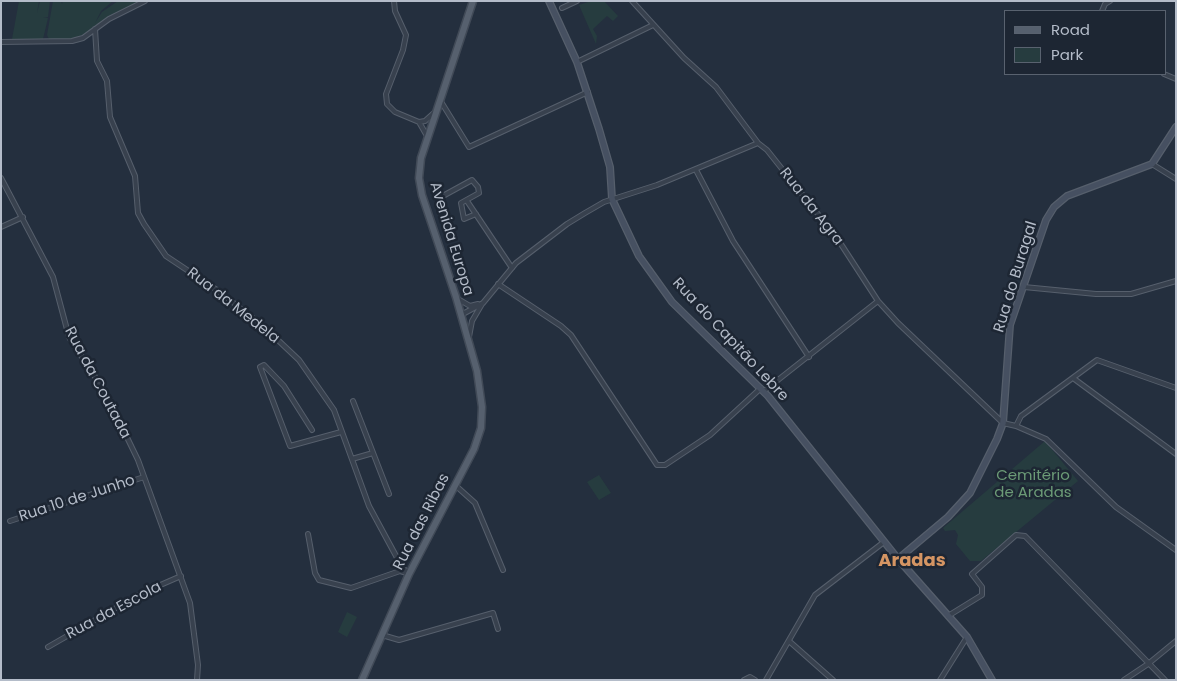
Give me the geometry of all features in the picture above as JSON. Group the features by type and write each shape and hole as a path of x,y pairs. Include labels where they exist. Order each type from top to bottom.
{"main road":[{"name":"Avenida Europa","path":"473,1 421,158 419,178 422,195 462,315 476,371"},
{"name":"Rua do Capitão Lebre","path":"549,1 577,62 588,92 610,168 612,199 639,256 672,302 762,390 898,559 967,637 992,680"},
{"path":"1152,164 1176,127"},
{"name":"Rua do Buragal","path":"898,559 948,517 970,493 997,439 1003,423 1009,334 1046,220 1054,207 1067,196 1152,164"},
{"name":"Rua das Ribas","path":"362,680 409,574 474,449 480,428 482,406 476,371"}],"street":[{"path":"1,42 72,41 83,38 109,19 145,1"},
{"path":"394,1 395,11 406,35 405,45 386,94 387,104 395,112 419,122 428,137"},
{"path":"562,8 577,1"},
{"name":"Rua da Agra","path":"632,1 653,25 716,87 758,143 767,150 837,238 878,300 898,323 1003,423"},
{"path":"1102,10 1110,1"},
{"path":"577,62 653,25"},
{"name":"Rua da Medela","path":"95,29 97,61 106,81 110,117 135,176 138,212 144,224 166,256 217,290 262,325 299,360 334,410 340,432 369,506 402,567 409,574"},
{"path":"440,100 469,147 588,92"},
{"path":"419,122 430,118 437,110"},
{"path":"469,342 469,329 483,302 512,268 567,224 612,199 696,170 758,143"},
{"path":"1152,164 1176,179"},
{"path":"696,170 733,241 809,357"},
{"name":"Rua da Coutada","path":"1,178 53,277 69,337 105,392 144,477 181,576 192,617 197,680"},
{"path":"441,197 472,180 479,193 461,203 464,219 476,214"},
{"path":"467,201 512,268"},
{"path":"1,227 23,217"},
{"path":"1024,286 1096,294 1131,294 1176,281"},
{"path":"498,284 557,323 571,335 657,465 665,465 702,440 762,390 809,357 878,300"},
{"path":"456,297 470,306 483,302"},
{"path":"462,315 483,302"},
{"path":"462,315 475,315"},
{"path":"1016,426 1021,416 1097,360 1176,388"},
{"path":"312,430 284,386 264,365 260,367 290,446 340,432"},
{"path":"267,386 271,380 277,378"},
{"path":"1073,378 1176,454"},
{"path":"353,401 390,494"},
{"path":"991,411 1004,413"},
{"path":"1003,423 1016,426 1046,439 1116,507 1176,550"},
{"path":"352,459 373,453"},
{"name":"Rua 10 de Junho","path":"10,521 144,477"},
{"path":"455,485 475,503 503,570"},
{"path":"308,534 315,574 319,580 351,588 400,571 409,574"},
{"path":"948,616 982,595 982,587 972,574 1020,534 1025,536 1164,680"},
{"path":"766,680 815,595 884,542"},
{"name":"Rua da Escola","path":"48,647 142,593 181,576"},
{"path":"382,635 399,640 492,613 498,629"},
{"path":"940,680 967,637"},
{"path":"789,641 834,680"},
{"path":"1124,680 1148,664 1176,641"},
{"path":"744,680 750,677 755,680"}],"green space":[{"path":"19,1 39,1 37,13 40,1 50,1 48,17 43,17 48,18 43,39 12,39"},
{"path":"53,1 61,1 62,4 63,1 113,1 101,11 95,23 102,12 118,1 141,1 82,35 72,39 49,39 47,35"},
{"path":"591,1 604,1 618,16 613,21 607,16 593,29 597,36 596,44 579,5"},
{"name":"Cemitério de Aradas","path":"1045,441 1078,481 981,561 970,561 956,544 958,535 955,530 945,531 943,528"},
{"path":"599,475 611,493 599,500 587,482"},
{"path":"347,612 357,617 347,637 338,632"}],"district":[{"name":"Aradas","path":"912,561"}]}
